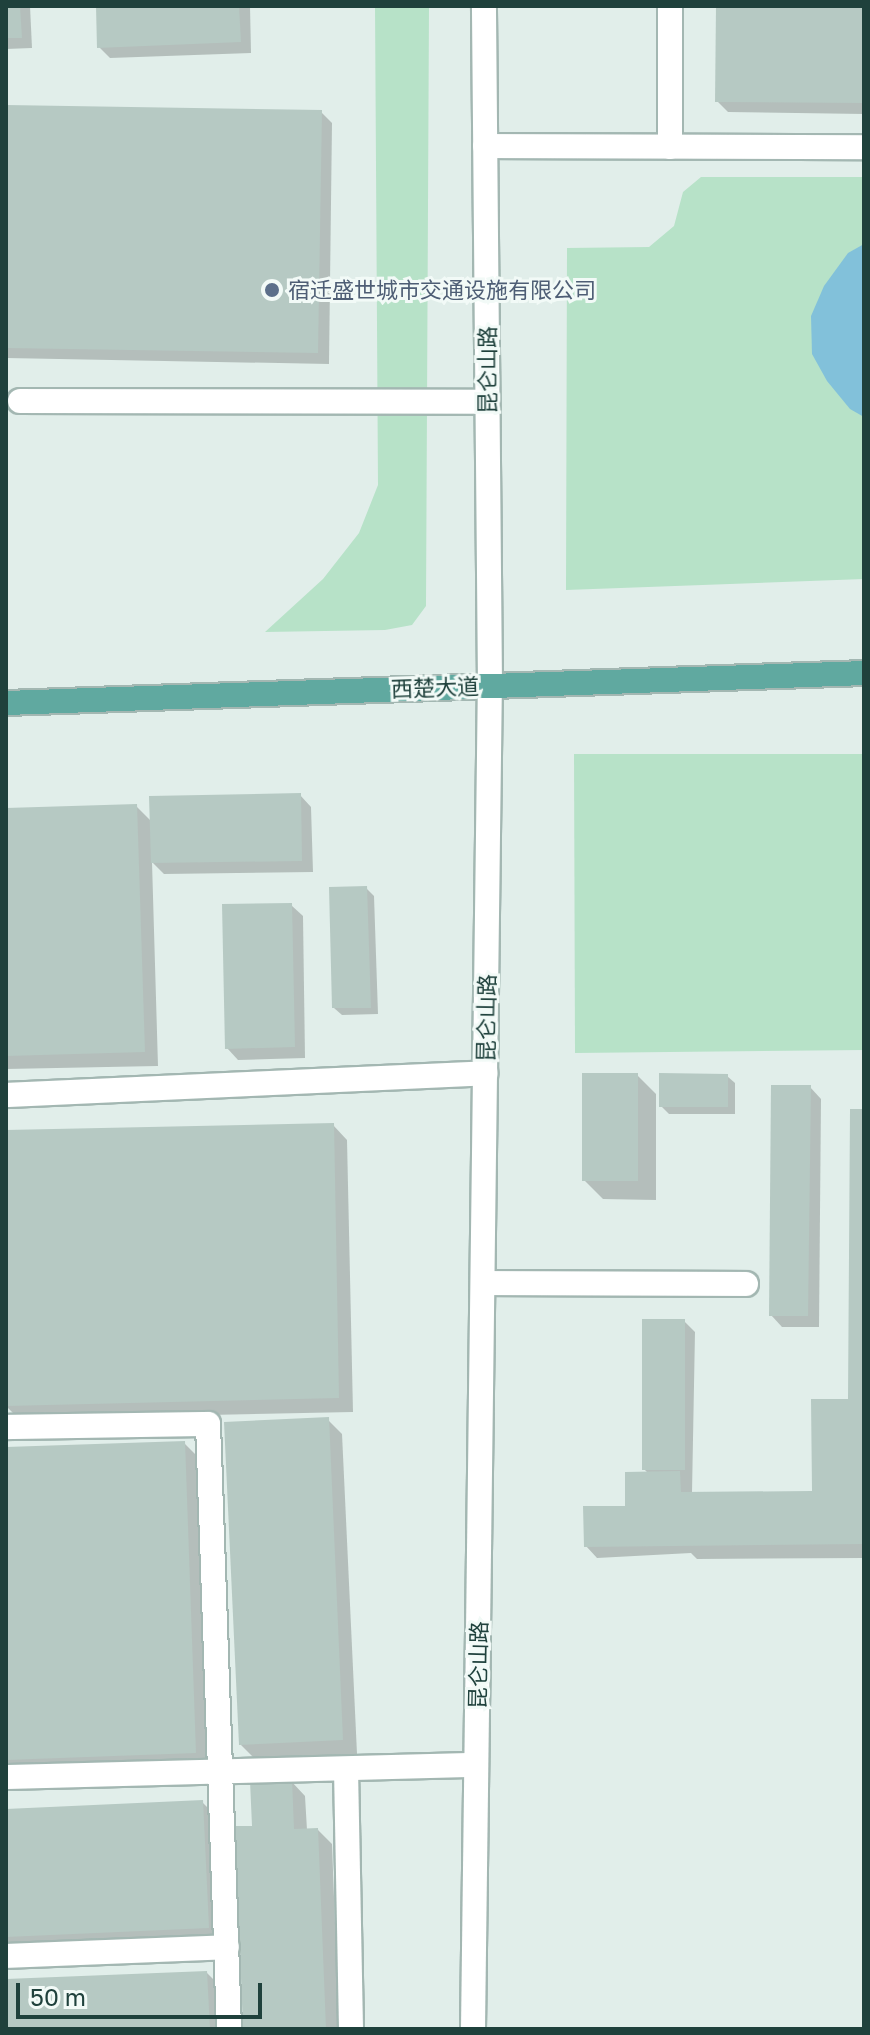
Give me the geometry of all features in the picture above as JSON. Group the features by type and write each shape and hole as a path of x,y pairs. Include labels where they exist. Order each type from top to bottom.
{"main road":[{"name":"西楚大道","path":"6,703 864,673"}],"street":[{"name":"昆仑山路","path":"473,2029 490,685 484,6"},
{"path":"670,6 670,147"},
{"path":"485,146 864,147"},
{"path":"20,401 487,402"},
{"path":"6,1095 485,1073"},
{"path":"483,1283 746,1284"},
{"path":"6,1427 208,1424 229,2029"},
{"path":"6,1777 476,1765"},
{"path":"346,1769 351,2029"},
{"path":"6,1956 227,1947"}],"green space":[{"path":"375,6 429,6 426,606 412,625 385,630 265,632 323,579 359,533 378,485"},
{"path":"701,177 864,177 864,579 566,590 567,248 649,247 674,226 683,192"},
{"path":"574,754 864,754 864,1050 575,1053"}],"water":[{"path":"864,244 864,417 850,409 827,381 812,354 811,316 824,286 848,253"}],"building":[{"path":"6,6 20,6 22,38 6,38"},
{"path":"96,6 239,6 241,42 97,48"},
{"path":"716,6 864,6 864,103 715,102"},
{"path":"6,105 322,110 318,353 6,348"},
{"path":"301,793 302,861 151,863 149,796"},
{"path":"137,804 145,1052 6,1056 6,808"},
{"path":"367,886 371,1008 332,1008 329,887"},
{"path":"292,903 295,1047 225,1049 222,904"},
{"path":"582,1073 638,1073 638,1181 582,1181"},
{"path":"659,1073 728,1074 728,1107 659,1107"},
{"path":"771,1085 811,1085 808,1316 769,1316"},
{"path":"850,1109 864,1109 864,1544 584,1547 583,1506 625,1506 625,1472 680,1471 681,1492 812,1491 811,1399 848,1399"},
{"path":"334,1123 339,1398 6,1406 6,1130"},
{"path":"642,1319 685,1319 685,1470 642,1470"},
{"path":"329,1417 343,1740 239,1745 224,1422"},
{"path":"185,1441 196,1753 6,1760 6,1447"},
{"path":"292,1779 294,1829 318,1828 326,2029 243,2029 235,1826 252,1826 250,1781"},
{"path":"203,1800 209,1928 6,1937 6,1809"},
{"path":"207,1971 210,2029 6,2029 6,1979"}],"place":[{"name":"宿迁盛世城市交通设施有限公司","path":"272,290"}]}
